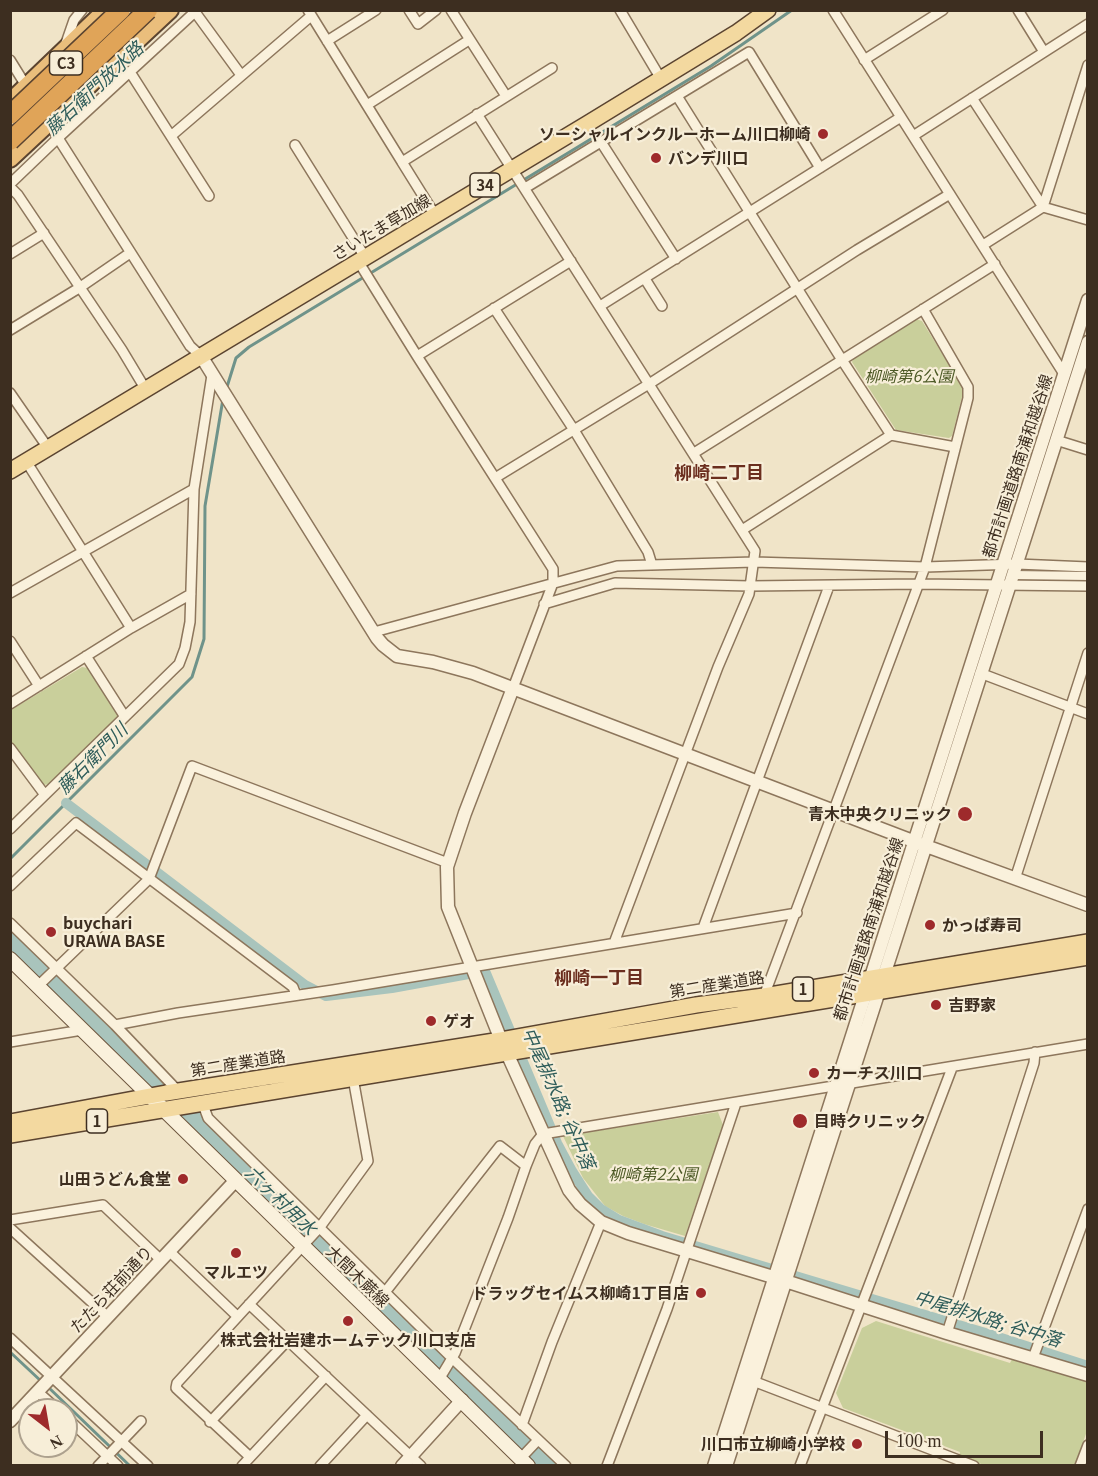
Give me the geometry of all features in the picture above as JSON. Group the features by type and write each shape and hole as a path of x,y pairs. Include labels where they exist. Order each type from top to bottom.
{"highway":[{"path":"10,102 106,10"},
{"name":"C3","path":"10,116 121,10"},
{"name":"C3","path":"10,141 148,10"},
{"path":"10,159 170,10"}],"main road":[{"name":"さいたま草加線","path":"10,471 201,356 363,263 435,215 736,33 768,10"},
{"name":"第二産業道路","path":"10,1122 150,1096 183,1098 353,1078 696,1005 764,996 1088,942"},
{"name":"第二産業道路","path":"10,1135 164,1109 183,1098 1088,957"},
{"name":"大間木蕨線","path":"10,959 524,1462"}],"street":[{"path":"64,51 74,20 82,10"},
{"path":"327,40 376,10"},
{"path":"409,10 418,24 436,10"},
{"path":"451,10 506,96"},
{"path":"620,10 661,79"},
{"path":"833,10 1064,374"},
{"path":"864,60 943,10"},
{"path":"1018,10 1044,52"},
{"path":"146,390 122,350 10,185 165,37 196,11 241,75"},
{"path":"171,136 310,13 435,215"},
{"path":"913,136 1088,24"},
{"path":"367,105 469,40"},
{"path":"525,188 749,52 820,168"},
{"path":"10,60 190,346 201,356 374,632 383,645 397,656 443,664 473,673 1015,879 1086,901"},
{"path":"983,245 1043,207 1088,65"},
{"path":"402,162 552,68"},
{"path":"130,72 209,196"},
{"path":"677,96 891,435"},
{"path":"972,98 1043,207 1088,220"},
{"path":"477,114 755,550 750,586 614,943"},
{"path":"600,306 901,117"},
{"path":"601,142 676,259"},
{"path":"296,145 363,263 371,282 553,569 553,583 448,863 448,908 478,983 512,1045 543,1134 569,1190 586,1212 601,1222 628,1233 689,1244 863,1300 947,1334 1088,1375"},
{"path":"495,478 649,384 950,194"},
{"path":"10,254 44,233"},
{"path":"10,330 79,288 130,252"},
{"path":"417,356 571,261"},
{"path":"693,453 995,264"},
{"path":"645,279 662,306"},
{"name":"都市計画道路南浦和越谷線","path":"714,1466 848,1085 872,992 920,843 997,584 1088,300"},
{"path":"494,308 574,430 648,552 652,565"},
{"path":"764,996 925,567 968,398 968,387 923,309"},
{"name":"都市計画道路南浦和越谷線","path":"920,843 980,673 1088,342"},
{"path":"10,829 179,664 190,622 194,489 216,380"},
{"path":"11,395 48,448"},
{"path":"742,530 891,435 956,447"},
{"path":"1056,440 1088,450"},
{"path":"26,461 131,628"},
{"path":"10,593 194,489"},
{"path":"374,632 617,566 753,562 925,567 1003,565 1013,574 1088,586"},
{"path":"544,604 615,583 750,586 997,584 1013,574 1088,567"},
{"path":"1013,574 1088,576"},
{"path":"703,928 829,586"},
{"path":"10,704 131,628 191,594"},
{"path":"10,641 39,686"},
{"path":"1015,879 1088,653"},
{"path":"86,656 125,717"},
{"path":"980,673 1088,714"},
{"path":"10,748 45,795"},
{"path":"38,986 149,879 192,766 448,863"},
{"path":"10,886 76,823 293,987 296,995"},
{"path":"115,1025 797,913"},
{"path":"10,923 115,1025 183,1098 208,1118 452,1358 566,1466"},
{"name":"都市計画道路南浦和越谷線","path":"726,1466 753,1381 834,1088 872,992"},
{"path":"10,1042 82,1030"},
{"path":"440,1378 452,1358 508,1218 526,1166 536,1143 543,1134 834,1088 1088,1044"},
{"path":"947,1334 1034,1063 1035,1052"},
{"path":"800,1466 952,1068"},
{"path":"250,1457 176,1388 177,1383 320,1228 368,1161 353,1078"},
{"path":"607,1466 689,1244 736,1103"},
{"path":"386,1291 500,1146 526,1166"},
{"name":"たたら荘前通り","path":"10,1421 236,1180"},
{"path":"10,1220 103,1205 237,1316"},
{"path":"1033,1358 1088,1209"},
{"path":"522,1425 552,1342 601,1222"},
{"path":"10,1228 108,1317"},
{"path":"249,1304 421,1466"},
{"path":"10,1338 45,1384 52,1398"},
{"path":"210,1422 288,1340"},
{"path":"242,1466 326,1376"},
{"path":"753,1381 974,1466"},
{"path":"45,1384 122,1441 148,1466"},
{"path":"402,1466 462,1400"},
{"path":"320,1466 367,1415"},
{"path":"98,1466 141,1421"},
{"path":"78,1429 118,1466"},
{"path":"524,1462 538,1440"},
{"path":"1080,1466 1088,1445"}],"green space":[{"name":"柳崎第6公園","path":"916,319 922,321 964,389 952,436 949,438 896,430 852,362 854,357"},
{"path":"82,667 88,668 118,716 117,721 52,784 42,785 11,743 11,710"},
{"name":"柳崎第2公園","path":"718,1112 723,1125 685,1236 644,1224 605,1206 583,1178 563,1136"},
{"path":"876,1321 1010,1363 1012,1359 1087,1382 1087,1431 1075,1465 984,1465 959,1456 960,1452 843,1408 836,1393 862,1328"}],"waterway":[{"path":"226,390 236,358 249,347 711,66 792,10"},
{"name":"藤右衛門川","path":"10,859 192,677 204,639 205,506 223,399"},
{"name":"中尾排水路; 谷中落","path":"66,803 305,985 326,996 392,988 485,971 557,1143 572,1171 588,1196 601,1209 619,1220 662,1236 1088,1366"},
{"name":"六ヶ村用水","path":"10,935 403,1319 487,1405 552,1466"},
{"path":"10,1352 42,1382"},
{"path":"47,1386 130,1466"}],"place":[{"name":"ソーシャルインクルーホーム川口柳崎","path":"823,134"},
{"name":"バンデ川口","path":"656,158"},
{"name":"青木中央クリニック","path":"965,814"},
{"name":"かっぱ寿司","path":"930,925"},
{"name":"buychari URAWA BASE","path":"51,932"},
{"name":"吉野家","path":"936,1005"},
{"name":"ゲオ","path":"431,1021"},
{"name":"カーチス川口","path":"814,1073"},
{"name":"目時クリニック","path":"800,1121"},
{"name":"山田うどん食堂","path":"183,1179"},
{"name":"マルエツ","path":"236,1253"},
{"name":"ドラッグセイムス柳崎1丁目店","path":"701,1293"},
{"name":"株式会社岩建ホームテック川口支店","path":"348,1321"},
{"name":"川口市立柳崎小学校","path":"857,1444"}],"district":[{"name":"柳崎二丁目","path":"719,472"},
{"name":"柳崎一丁目","path":"599,977"}],"water label":[{"name":"藤右衛門放水路","path":"94,88"}]}
